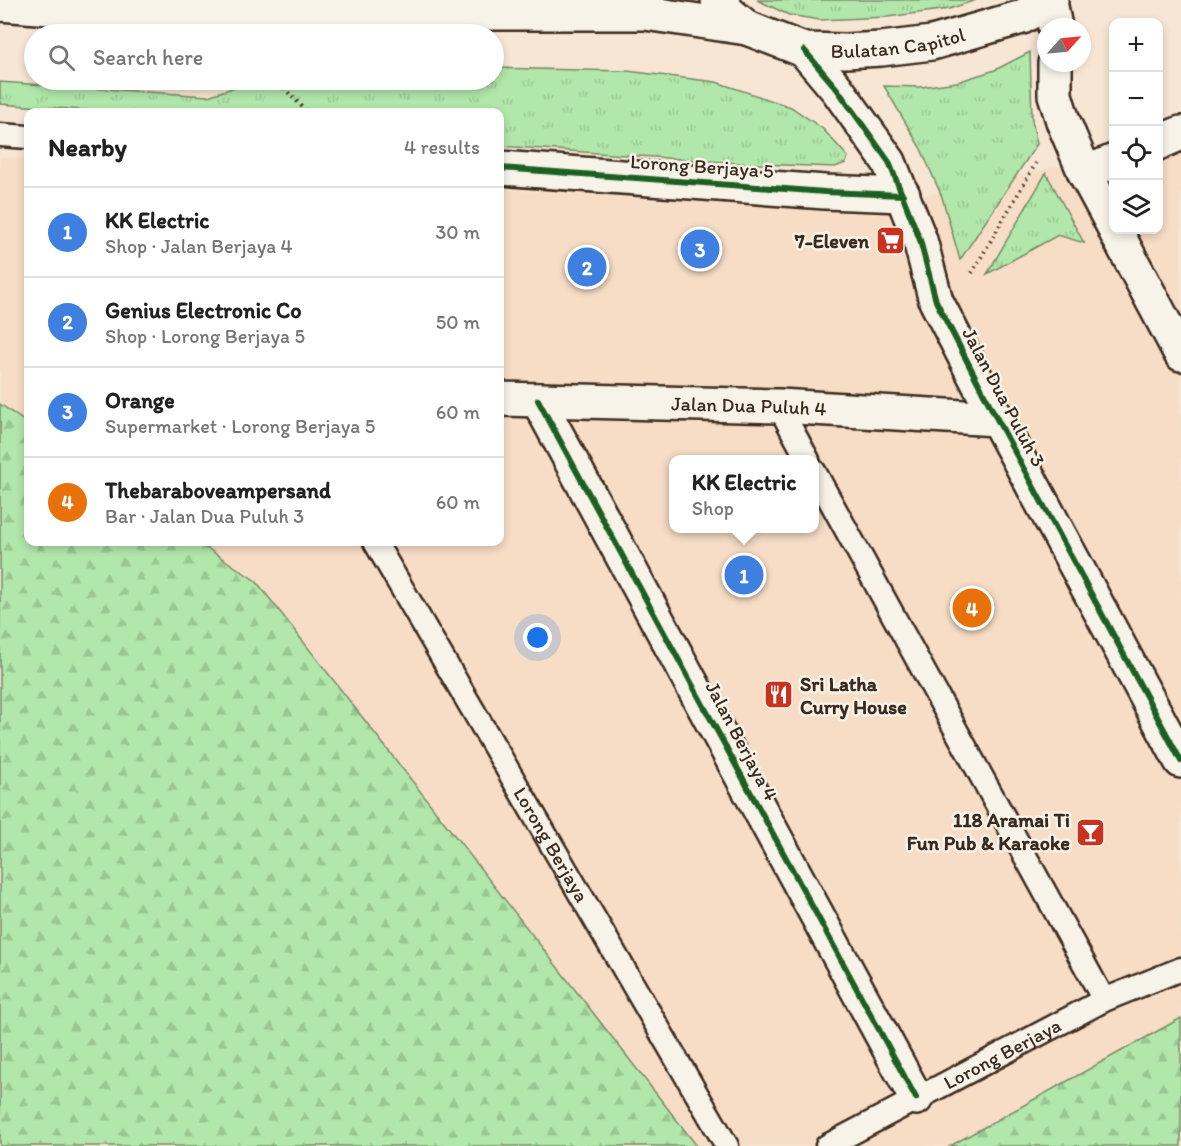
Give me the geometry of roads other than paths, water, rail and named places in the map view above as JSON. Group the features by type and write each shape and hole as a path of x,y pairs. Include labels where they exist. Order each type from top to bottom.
{"street":[{"name":"Bulatan Capitol","path":"718,0 747,28 804,50 863,50 932,43 1052,9"},
{"path":"0,4 114,13 645,13 747,28"},
{"name":"Jalan Dua Puluh 3","path":"804,50 837,89 888,162 920,240 936,301 1181,761"},
{"path":"1055,72 1055,95 1063,121 1099,167 1109,208"},
{"path":"1163,140 1181,133"},
{"name":"Lorong Berjaya 5","path":"504,168 825,192 903,195"},
{"path":"1117,234 1181,354"},
{"name":"Jalan Dua Puluh 4","path":"504,399 779,406 997,419"},
{"name":"Jalan Berjaya 4","path":"538,400 916,1098"}],"lane":[{"path":"0,135 24,137"},
{"path":"779,406 806,455"},
{"path":"819,480 1104,1000"},
{"name":"Lorong Berjaya","path":"377,546 727,1146"},
{"name":"Lorong Berjaya","path":"827,1146 1104,1000 1181,969"}],"place":[{"name":"7-Eleven","path":"890,241"},
{"name":"Orange","path":"700,249"},
{"name":"Genius Electronic Co","path":"587,267"},
{"name":"KK Electric","path":"744,575"},
{"name":"Thebaraboveampersand","path":"972,608"},
{"name":"Sri Latha Curry House","path":"779,695"},
{"name":"118 Aramai Ti Fun Pub & Karaoke","path":"1091,832"}]}
